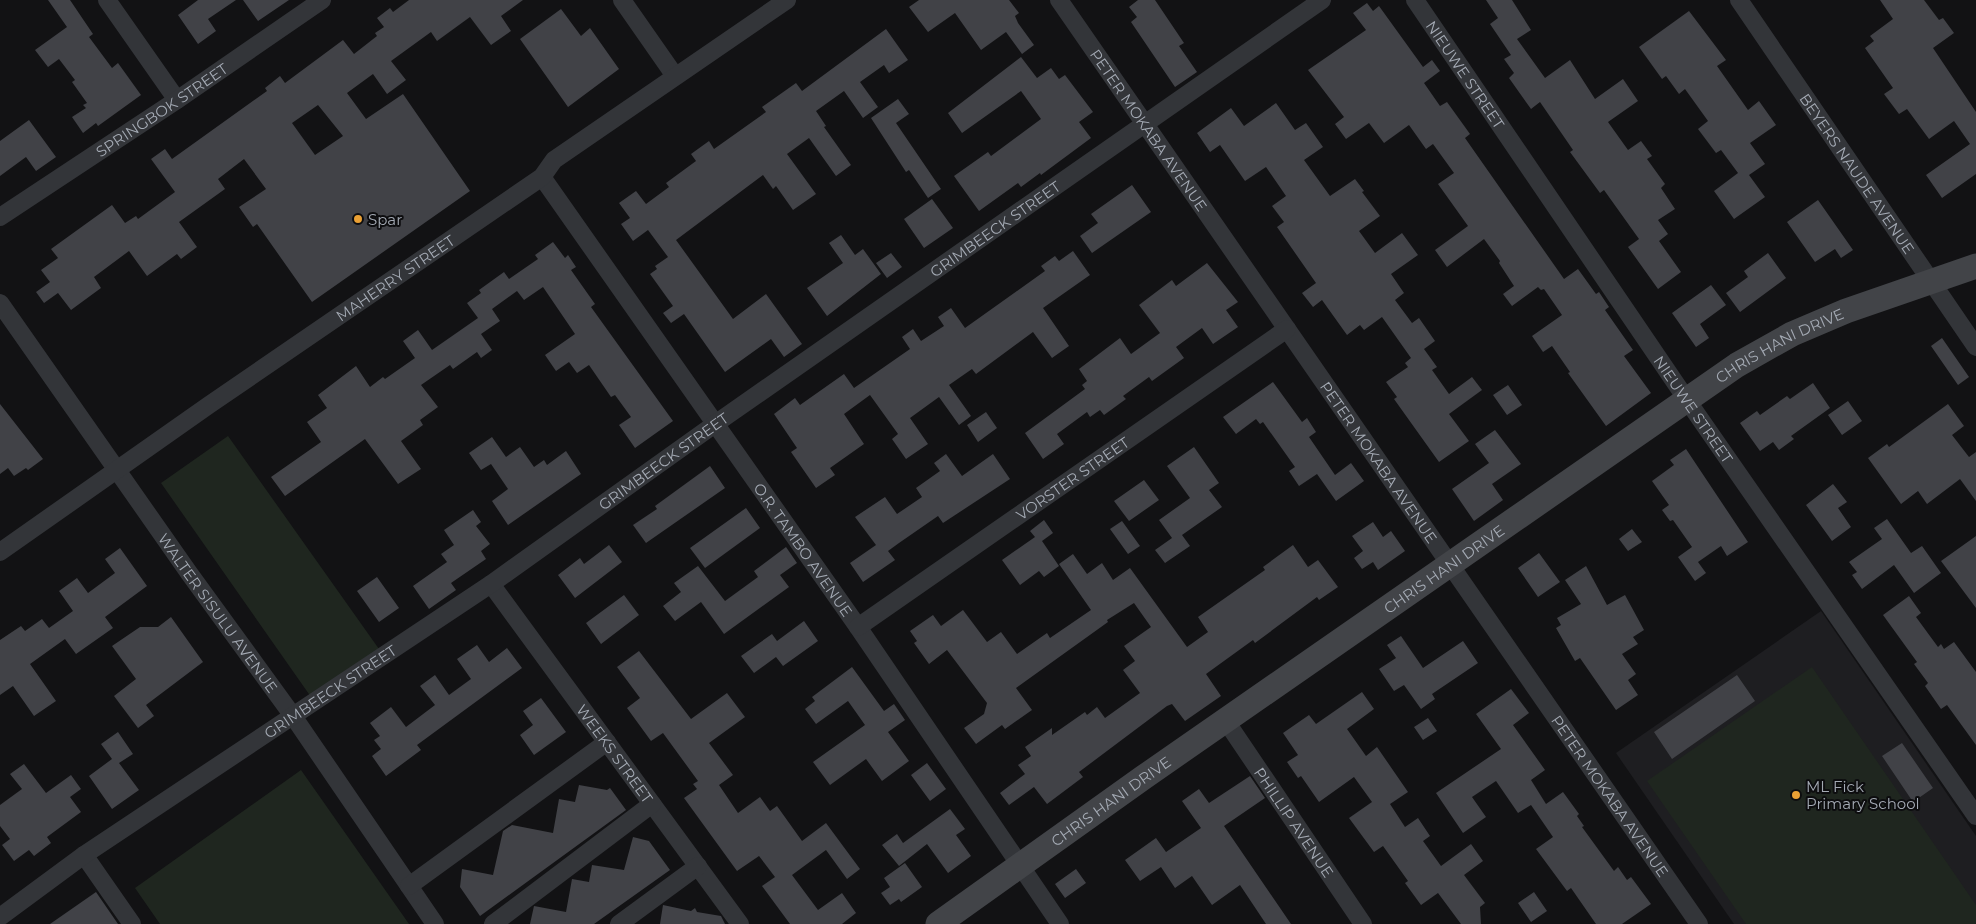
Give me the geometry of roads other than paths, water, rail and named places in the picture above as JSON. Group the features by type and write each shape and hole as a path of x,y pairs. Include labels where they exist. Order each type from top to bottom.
{"street":[{"path":"107,0 177,100"},
{"name":"SPRINGBOK STREET","path":"0,217 177,100 322,0"},
{"path":"622,0 675,76"},
{"name":"MAHERRY STREET","path":"0,552 116,469 542,177 554,160 787,0"},
{"name":"PETER MOKABA AVENUE","path":"1059,0 1699,924"},
{"name":"GRIMBEECK STREET","path":"0,918 84,855 491,584 715,424 1322,0"},
{"name":"NIEUWE STREET","path":"1415,0 1687,400 1976,816"},
{"name":"BEYERS NAUDE AVENUE","path":"1739,0 1976,347"},
{"name":"O.R. TAMBO AVENUE","path":"542,177 858,627 1060,924"},
{"name":"CHRIS HANI DRIVE","path":"938,924 1736,365 1792,334 1846,311 1976,266"},
{"name":"WALTER SISULU AVENUE","path":"0,303 293,716 435,924"},
{"name":"VORSTER STREET","path":"858,627 1287,329"},
{"name":"WEEKS STREET","path":"491,584 740,924"},
{"name":"PHILLIP AVENUE","path":"1226,721 1363,924"},
{"path":"409,886 606,742"},
{"path":"493,924 652,804"},
{"path":"84,855 132,924"},
{"path":"620,924 698,866"}],"place":[{"name":"Spar","path":"358,219"},
{"name":"ML Fick Primary School","path":"1796,795"}]}
